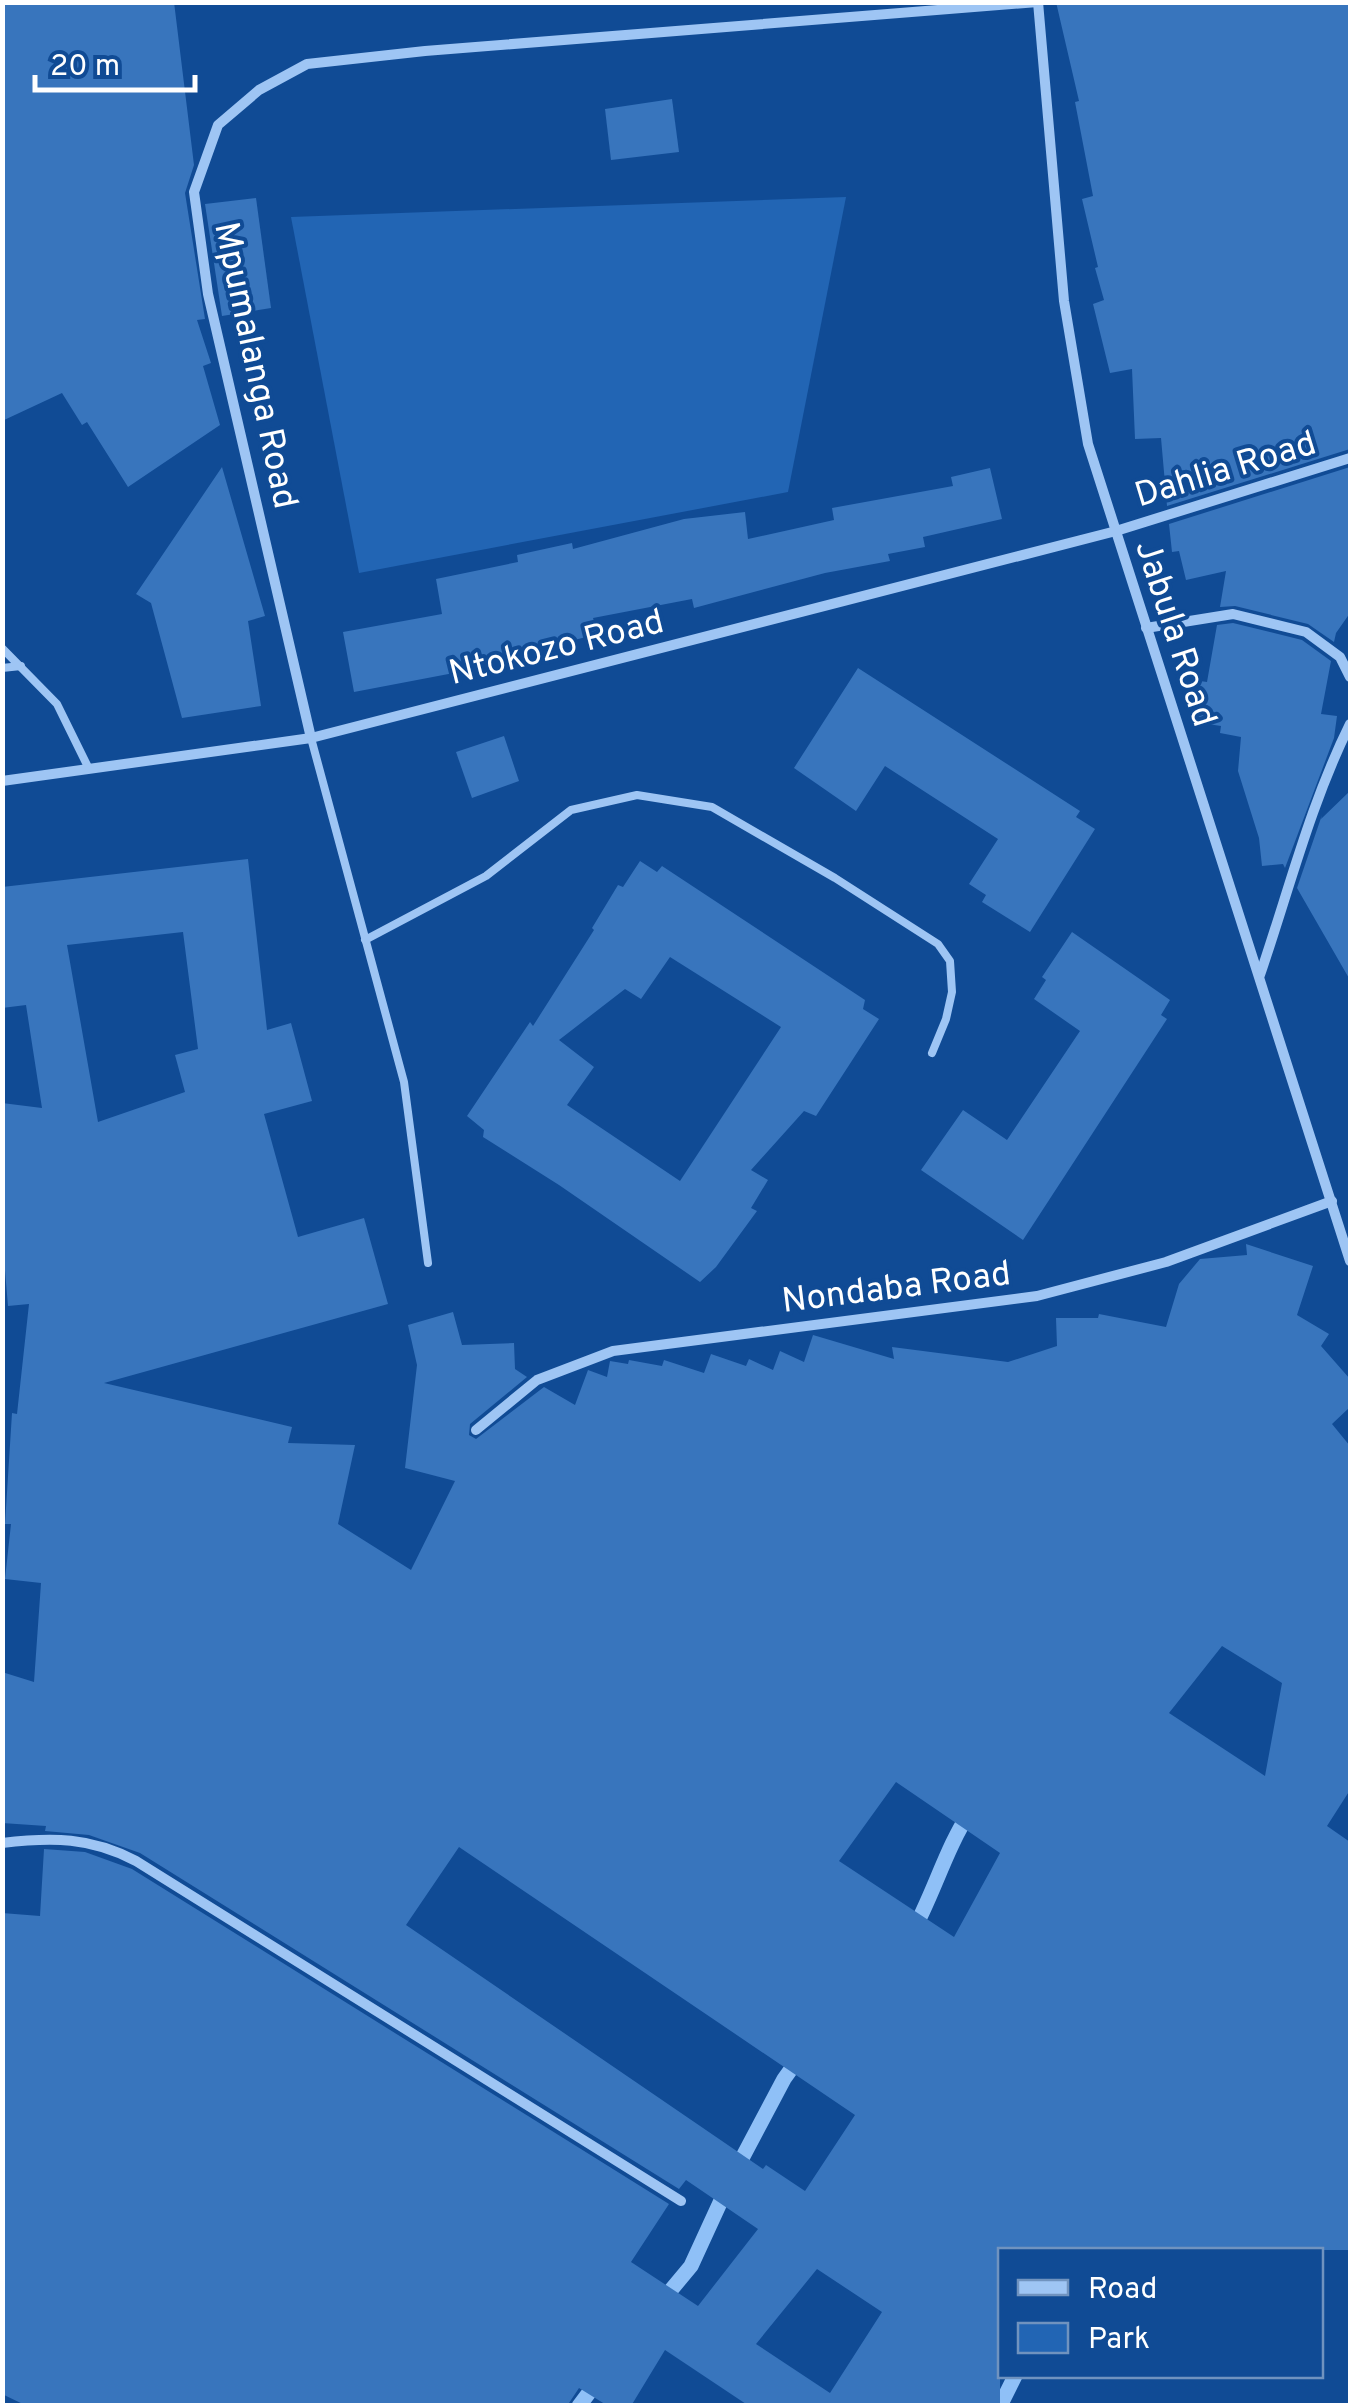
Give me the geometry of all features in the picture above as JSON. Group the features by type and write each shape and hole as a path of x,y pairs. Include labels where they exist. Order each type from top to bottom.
{"street":[{"name":"Jabula Road","path":"1038,2 1064,301 1088,444 1350,1261"},
{"name":"Mpumalanga Road","path":"311,738 208,294 194,192 218,124 259,90 307,64 1038,2"},
{"name":"Dahlia Road","path":"1116,530 1350,458"},
{"name":"Ntokozo Road","path":"2,781 311,738 1116,530"},
{"path":"1146,628 1234,614 1288,627 1306,632 1340,657 1350,678"},
{"path":"1260,976 1312,808 1350,724"},
{"name":"Nondaba Road","path":"476,1430 536,1380 613,1351 1037,1296 1166,1262 1332,1201"},
{"path":"2,1842 73,1840 109,1846 136,1860 681,2201"}],"lane":[{"path":"2,648 57,704 89,769"},
{"path":"2,668 21,666"},
{"path":"311,738 404,1082 428,1263"},
{"path":"366,940 486,876 571,810 636,795 712,807 835,878 938,944 950,961 952,992 932,1053"}],"green space":[{"path":"846,197 788,492 359,573 291,217"}],"building":[{"path":"2,2 174,2 194,165 185,193 205,319 197,320 211,363 203,366 220,425 128,487 87,422 82,425 62,393 2,421"},
{"path":"1056,2 1350,2 1350,449 1167,506 1161,438 1135,439 1132,369 1110,373 1093,304 1104,300 1082,199 1093,196 1075,102 1079,101"},
{"path":"672,99 679,152 611,160 605,109"},
{"path":"256,198 271,308 222,316 205,204"},
{"path":"222,467 265,616 248,621 261,706 182,718 151,603 136,594"},
{"path":"1350,467 1350,613 1334,642 1308,624 1235,606 1220,607 1226,571 1186,580 1179,551 1172,552 1169,524"},
{"path":"990,468 1002,519 923,537 925,547 888,554 890,561 825,573 694,608 692,599 593,618 598,634 479,664 480,668 354,692 343,632 442,614 436,579 518,562 517,555 572,543 573,549 684,519 745,512 748,539 834,520 832,508 953,486 951,477"},
{"path":"1233,623 1302,640 1331,661 1321,714 1337,716 1334,738 1285,868 1283,864 1262,866 1259,838 1238,771 1241,737 1220,733 1221,726 1195,722 1200,681 1207,682 1217,625"},
{"path":"858,668 1080,811 1076,817 1095,829 1030,932 982,902 986,895 969,884 998,839 885,766 856,811 794,768"},
{"path":"504,736 519,781 472,798 456,752"},
{"path":"1350,791 1350,980 1297,888 1322,815 1321,819"},
{"path":"248,859 267,1030 291,1023 312,1101 264,1114 298,1237 364,1218 388,1304 104,1383 292,1427 288,1443 355,1445 338,1524 411,1570 455,1481 405,1468 417,1365 408,1325 453,1312 462,1345 514,1343 515,1369 527,1377 470,1424 469,1435 476,1439 544,1387 575,1405 588,1370 607,1377 610,1361 662,1366 664,1360 704,1373 711,1354 746,1366 749,1359 773,1370 780,1351 804,1362 813,1335 894,1359 892,1347 1008,1362 1057,1346 1056,1318 1098,1318 1099,1314 1166,1327 1179,1284 1200,1259 1247,1255 1246,1244 1313,1266 1297,1315 1329,1334 1321,1346 1350,1379 1350,1407 1332,1424 1350,1446 1350,1790 1327,1826 1350,1842 1350,2250 998,2248 1000,2406 749,2406 665,2350 631,2406 608,2406 579,2388 567,2406 27,2406 2,2394 2,1913 40,1916 44,1849 85,1852 132,1869 669,2204 631,2262 698,2306 758,2229 686,2180 679,2189 140,1853 89,1835 45,1831 46,1826 2,1823 2,1672 34,1682 41,1583 5,1579 11,1524 5,1524 12,1413 17,1414 29,1304 8,1306 2,1235 2,1103 42,1108 26,1005 2,1008 2,887","holes":["183,932 198,1049 175,1055 185,1092 98,1122 67,945","1222,1646 1282,1683 1265,1776 1169,1713","896,1782 1000,1853 954,1937 839,1861","459,1847 855,2115 805,2191 766,2165 763,2169 406,1925","817,2269 882,2312 830,2393 756,2344"]},
{"path":"640,861 657,872 662,866 865,1000 863,1009 879,1019 816,1116 804,1111 751,1170 768,1180 751,1208 757,1211 716,1267 700,1282 483,1137 484,1130 467,1116 530,1022 533,1026 618,885 623,887","holes":["670,957 781,1027 680,1181 567,1105 594,1067 559,1040 625,989 641,999"]},
{"path":"1072,932 1170,1000 1161,1015 1167,1019 1023,1240 921,1170 963,1110 1007,1140 1080,1031 1034,999 1046,980 1042,977"}],"waterway":[{"path":"912,1933 971,1810"},
{"path":"661,2302 691,2266 730,2181 799,2058"},
{"path":"579,2406 600,2378"},
{"path":"1000,2406 1014,2378"}]}
